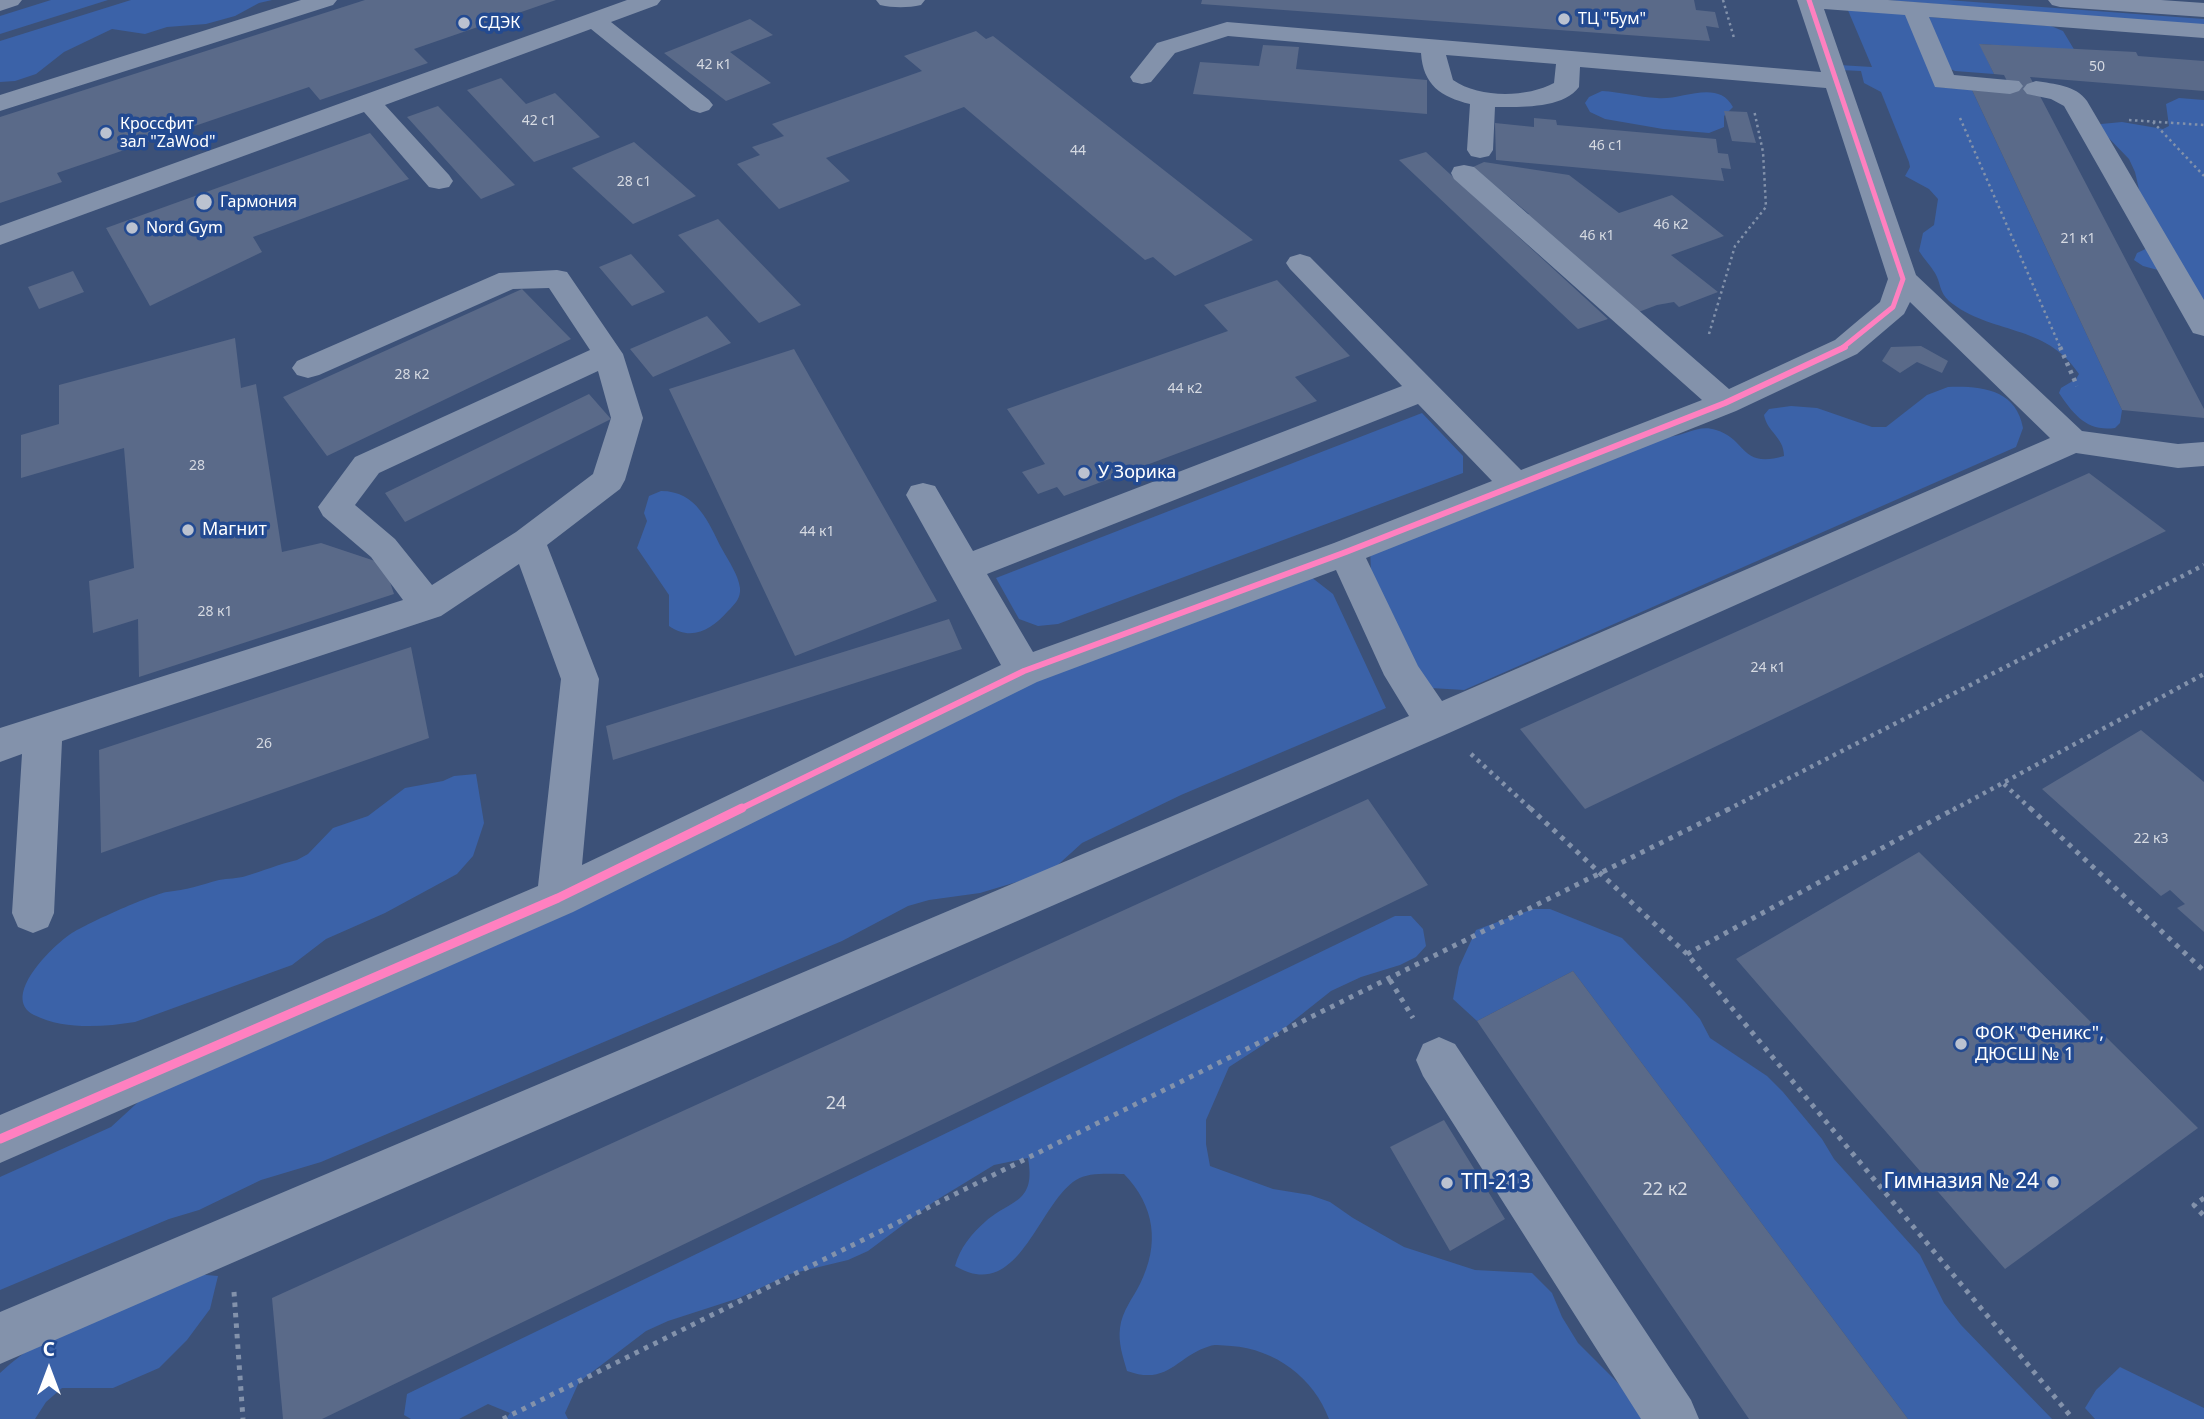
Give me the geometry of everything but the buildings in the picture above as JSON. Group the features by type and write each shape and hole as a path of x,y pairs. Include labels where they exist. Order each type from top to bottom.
{"main road":[{"path":"0,1 10,0"},
{"path":"2060,0 2204,10"}],"street":[{"path":"0,103 325,0"},
{"path":"0,236 649,0"},
{"path":"888,0 913,0"},
{"path":"2087,443 1903,279 1809,1 2204,31"},
{"path":"1914,9 1944,82 2058,92 2074,101 2204,326"},
{"path":"594,20 701,105"},
{"path":"1142,76 1166,48 1227,29 1836,81"},
{"path":"1433,47 1434,71 1447,89 1483,100 1530,98 1556,93 1566,87 1569,58"},
{"path":"1483,100 1472,161 1725,403"},
{"path":"369,102 439,181"},
{"path":"1300,263 1515,484"},
{"path":"0,745 428,606 528,541 608,480 627,418 608,354 557,279 535,277 509,280 308,368"},
{"path":"0,1139 558,898 1024,671 1346,552 1725,403 1846,347 1893,307 1903,279"},
{"path":"428,606 383,548 335,507 349,486 367,465 608,354"},
{"path":"966,568 1423,390"},
{"path":"0,1338 2087,443 2178,456 2204,454"},
{"path":"923,495 1024,671"},
{"path":"528,541 580,679 558,898"},
{"path":"1346,552 1403,675 1435,722"},
{"path":"33,913 43,732"},
{"path":"1439,1060 1672,1419"}],"path":[{"path":"1697,376 1735,246 1766,207 1763,152 1745,73 1723,0"},
{"path":"1944,82 2087,443"},
{"path":"2083,117 2204,125"},
{"path":"2153,122 2204,176"},
{"path":"503,1419 1601,875 2204,565"},
{"path":"1687,954 2204,674"},
{"path":"1435,722 1687,954 2073,1419"},
{"path":"2004,784 2204,971"},
{"path":"2204,1198 2194,1205 2204,1216"},
{"path":"231,1238 243,1419"}],"shaded area":[{"path":"51,0 108,0 0,34 0,16"},
{"path":"131,0 272,0 259,3 235,16 206,24 167,27 145,34 112,29 64,52 36,74 15,81 0,82 0,41"},
{"path":"1887,0 1947,0 2204,19 2204,26"},
{"path":"1847,8 1906,13 1938,87 1972,90 2122,410 2120,423 2115,428 2105,429 2089,424 2075,414 2064,401 2059,393 2061,388 2076,379 2079,374 2066,358 2051,346 2034,337 1965,312 1943,294 1935,273 1919,251 1923,233 1934,225 1938,199 1929,189 1905,176 1910,167 1909,162 1881,92 1864,83 1861,71 1841,70 1839,65 1872,67"},
{"path":"1929,17 2051,26 2063,31 2075,51 1980,44 1994,74 1955,71 1944,66"},
{"path":"1602,91 1657,98 1708,92 1726,98 1733,107 1724,116 1724,127 1709,133 1663,129 1605,119 1590,112 1585,103 1589,97"},
{"path":"2179,98 2204,100 2204,302 2169,273 2143,266 2134,260 2137,253 2152,246 2135,172 2129,159 2100,129 2101,124 2122,122 2163,129 2169,126 2166,104"},
{"path":"1948,387 1984,389 2005,398 2013,405 2023,428 2016,447 1464,690 1431,688 1399,639 1380,603 1374,585 1371,547 1668,437 1698,429 1716,430 1726,434 1751,456 1770,459 1784,456 1781,444 1768,426 1764,415 1769,409 1791,406 1817,408 1872,427 1886,427 1927,395"},
{"path":"1422,413 1463,456 1463,473 1058,624 1038,626 1019,619 996,578"},
{"path":"661,491 684,496 700,510 739,583 740,595 735,603 715,623 694,633 677,631 669,626 669,595 637,548 647,521 644,513 649,496"},
{"path":"1306,573 1333,594 1386,708 1181,795 1082,843 1050,872 980,893 929,900 908,906 842,941 321,1162 261,1180 199,1210 169,1219 0,1290 0,1177 111,1127 160,1082 1015,681"},
{"path":"476,774 484,823 473,856 457,874 385,913 326,939 292,965 135,1022 97,1026 71,1025 46,1020 25,1007 23,997 26,985 41,961 69,935 89,924 159,894 243,877 297,860 308,854 333,828 368,816 405,788 443,781 454,776"},
{"path":"1533,909 1550,909 1622,938 1700,1019 1710,1038 1767,1076 1822,1139 1834,1159 1920,1255 1944,1303 1961,1325 2052,1419 1908,1419 1573,971 1477,1021 1453,999 1459,967 1476,930"},
{"path":"1395,916 1411,916 1423,929 1426,946 1416,957 1331,991 1263,1045 1229,1067 1206,1120 1210,1166 1273,1189 1310,1195 1330,1202 1404,1247 1475,1270 1532,1273 1552,1293 1562,1317 1578,1343 1639,1404 1648,1419 1329,1419 1314,1391 1291,1368 1263,1353 1231,1346 1210,1346 1172,1368 1153,1375 1127,1371 1120,1345 1121,1322 1146,1269 1152,1240 1148,1212 1124,1174 1093,1175 1076,1180 1062,1192 1025,1247 1011,1262 995,1272 977,1274 955,1266 963,1247 976,1231 1025,1192 1030,1173 1028,1158 994,1165 935,1201 868,1251 848,1260 790,1274 739,1298 646,1331 579,1382 565,1413 568,1419 506,1419 510,1413 488,1404 459,1419 411,1419 404,1415 407,1394"},
{"path":"194,1274 218,1276 210,1309 187,1340 159,1368 113,1388 62,1388 46,1402 35,1419 0,1419 0,1373 21,1356 44,1340 92,1315"},
{"path":"2120,1367 2204,1408 2204,1419 2095,1419 2085,1408 2096,1390"}],"cycle path":[{"path":"0,1139 558,898 1024,671 1346,552 1725,403 1846,347 1893,307 1903,279 1809,0"}],"place":[{"name":"ТЦ \"Бум\"","path":"1564,19"},
{"name":"СДЭК","path":"464,23"},
{"name":"Кроссфит зал \"ZaWod\"","path":"106,133"},
{"name":"Гармония","path":"204,202"},
{"name":"Nord Gym","path":"132,228"},
{"name":"У Зорика","path":"1084,473"},
{"name":"Магнит","path":"188,530"},
{"name":"ФОК \"Феникс\", ДЮСШ № 1","path":"1961,1044"},
{"name":"Гимназия № 24","path":"2053,1182"},
{"name":"ТП-213","path":"1447,1183"}]}
